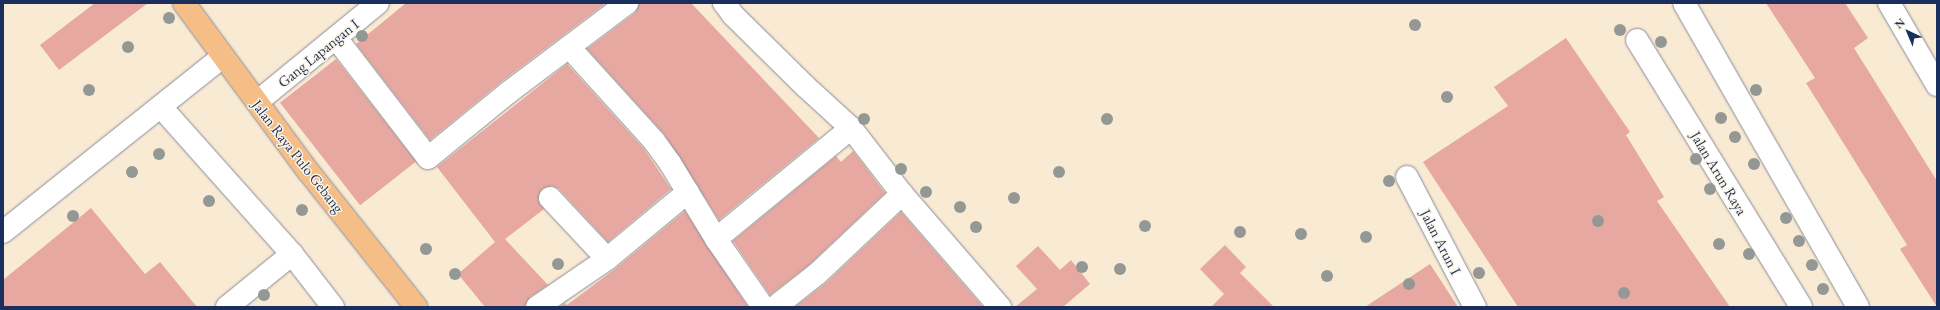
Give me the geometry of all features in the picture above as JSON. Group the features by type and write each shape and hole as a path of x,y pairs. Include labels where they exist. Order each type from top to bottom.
{"main road":[{"name":"Jalan Raya Pulo Gebang","path":"184,3 222,57 416,307"}],"street":[{"name":"Gang Lapangan I","path":"257,102 378,3"},
{"path":"336,38 428,158 627,3"},
{"path":"724,3 733,15 805,86 851,128 902,194 1000,307"},
{"path":"1684,3 1858,307"},
{"path":"1889,3 1937,85"},
{"name":"Jalan Arun Raya","path":"1637,40 1801,307"},
{"path":"569,47 649,135 688,192 716,239 763,307"},
{"path":"3,232 161,108 222,57"},
{"path":"161,108 292,254 333,307"},
{"path":"716,239 851,128"},
{"name":"Jalan Arun I","path":"1407,177 1475,307"},
{"path":"537,307 607,259 688,192"},
{"path":"775,307 817,274 902,194"},
{"path":"550,198 607,259"},
{"path":"227,307 292,254"}],"building":[{"path":"95,3 148,3 59,70 40,45"},
{"path":"406,3 606,3 501,82 430,140 356,44"},
{"path":"639,3 691,3 819,138 719,220 664,134 587,49 635,13"},
{"path":"1766,3 1845,3 1868,38 1854,48 1937,181 1937,307 1900,249 1907,245 1806,83 1815,78"},
{"path":"1566,38 1630,132 1626,135 1664,197 1657,201 1730,307 1518,307 1423,162 1508,106 1494,87"},
{"path":"336,59 416,161 360,205 280,103"},
{"path":"567,64 644,149 671,189 608,242 559,189 553,186 542,189 538,200 544,209 505,239 548,285 530,297 525,307 485,307 458,274 495,242 437,167"},
{"path":"853,151 885,193 809,265 770,295 733,241 836,156 841,162"},
{"path":"91,208 145,274 160,262 197,307 3,307 3,280"},
{"path":"685,211 748,307 559,307 565,303 567,305 615,269"},
{"path":"901,212 983,307 795,307 826,283"},
{"path":"1225,245 1246,267 1240,273 1274,307 1211,307 1224,294 1200,269"},
{"path":"1038,246 1060,270 1071,260 1090,284 1063,307 1015,307 1037,289 1016,266"},
{"path":"1430,264 1458,307 1365,307"}]}
